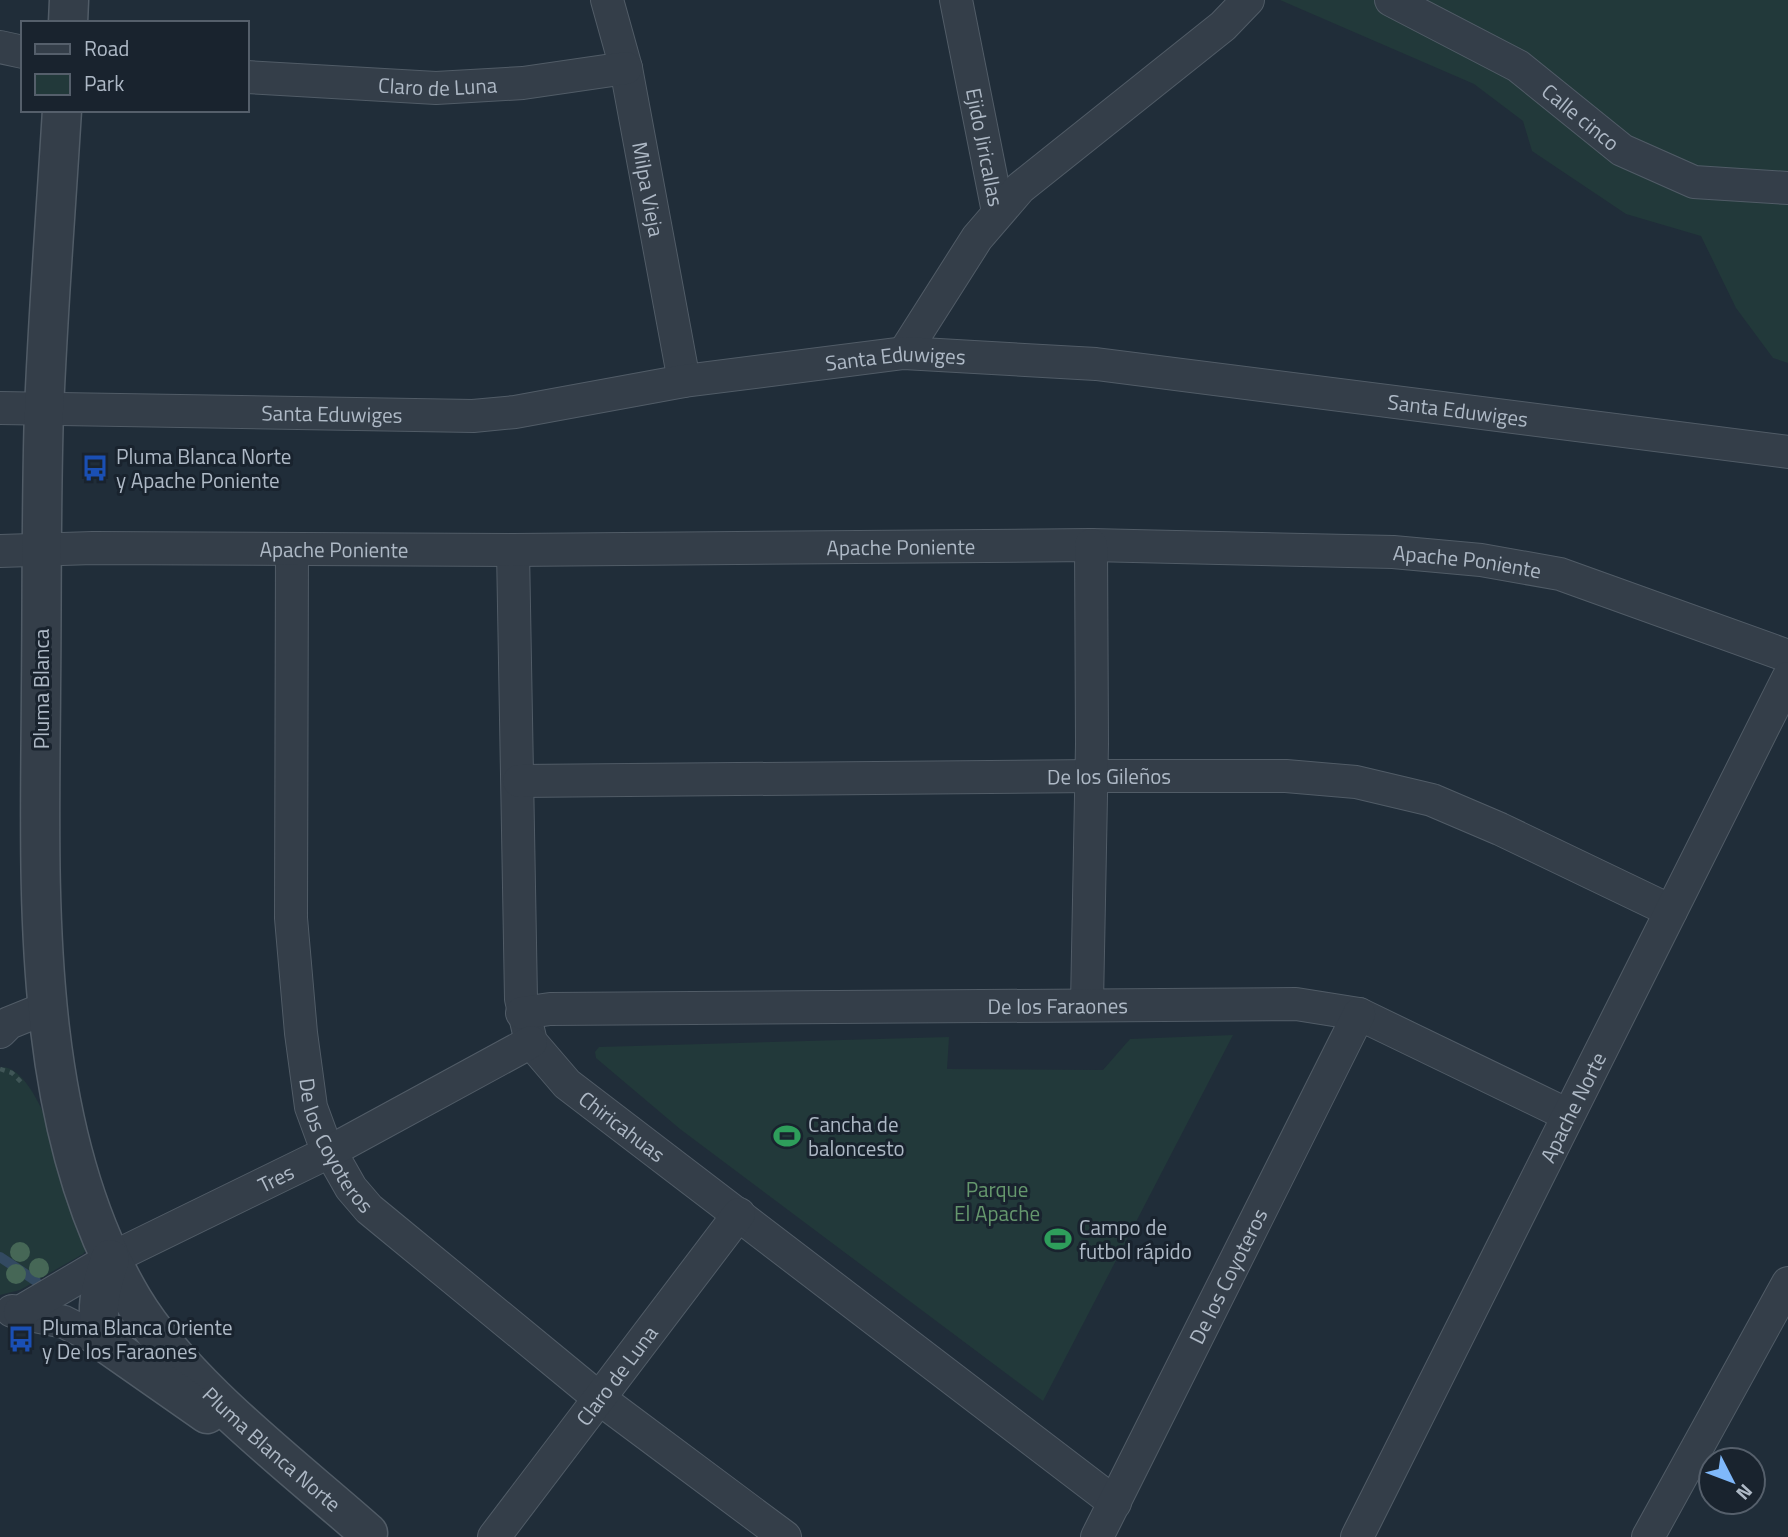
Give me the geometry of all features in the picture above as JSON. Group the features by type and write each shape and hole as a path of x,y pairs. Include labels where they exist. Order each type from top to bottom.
{"street":[{"path":"68,21 69,0"},
{"name":"Milpa Vieja","path":"607,0 626,68 684,381"},
{"name":"Ejido Jiricallas","path":"904,353 977,239 998,212 956,0"},
{"path":"998,212 1020,188 1223,26 1248,0"},
{"name":"Calle cinco","path":"1391,0 1518,66 1622,150 1694,182 1788,188"},
{"path":"0,47 21,52"},
{"name":"Claro de Luna","path":"248,77 436,88 523,83 626,68"},
{"name":"Pluma Blanca","path":"62,112 44,409 40,849 46,1008 57,1081 80,1173 110,1259"},
{"name":"Santa Eduwiges","path":"0,408 473,416 515,412 684,381 904,353 1096,364 1788,452"},
{"path":"1087,1004 1092,776 1091,545"},
{"name":"Apache Poniente","path":"0,551 1091,545 1394,552 1480,560 1560,574 1788,656"},
{"name":"De los Coyoteros","path":"292,549 290,918 311,1107 329,1152 351,1188 369,1209 600,1399 785,1537"},
{"path":"513,550 527,1027"},
{"name":"Apache Norte","path":"1357,1537 1788,678"},
{"name":"De los Gileños","path":"519,781 1286,776 1356,782 1432,800 1500,828 1671,911"},
{"name":"De los Faraones","path":"527,1027 550,1009 1296,1004 1359,1014 1568,1115"},
{"path":"0,1032 9,1023 46,1008"},
{"name":"De los Coyoteros","path":"1097,1537 1359,1014"},
{"name":"Tres","path":"10,1311 329,1152 527,1027"},
{"name":"Chiricahuas","path":"527,1027 567,1084 1115,1503"},
{"name":"Claro de Luna","path":"494,1537 739,1214"},
{"path":"104,1342 98,1324 97,1303 110,1259"},
{"name":"Pluma Blanca Norte","path":"110,1259 135,1303 183,1364 235,1416 371,1535"},
{"path":"1647,1537 1788,1283"},
{"name":"Pluma Blanca Norte","path":"10,1311 64,1322 104,1342 186,1398 371,1535"}],"green space":[{"path":"1280,0 1788,0 1788,363 1773,358 1736,308 1701,236 1626,214 1532,151 1523,121 1474,84"},
{"name":"Parque El Apache","path":"1233,1035 1043,1401 680,1129 596,1058 595,1052 599,1047 949,1037 947,1069 1103,1070 1130,1039"},
{"path":"4,1067 19,1075 33,1093 45,1117 67,1176 88,1248 83,1254 20,1290 0,1295 0,1071"}],"waterway":[{"path":"0,1257 36,1281"}],"place":[{"name":"Pluma Blanca Norte y Apache Poniente","path":"95,468"},
{"name":"Cancha de baloncesto","path":"787,1136"},
{"name":"Campo de futbol rápido","path":"1058,1239"},
{"name":"Pluma Blanca Oriente y De los Faraones","path":"21,1339"}]}
